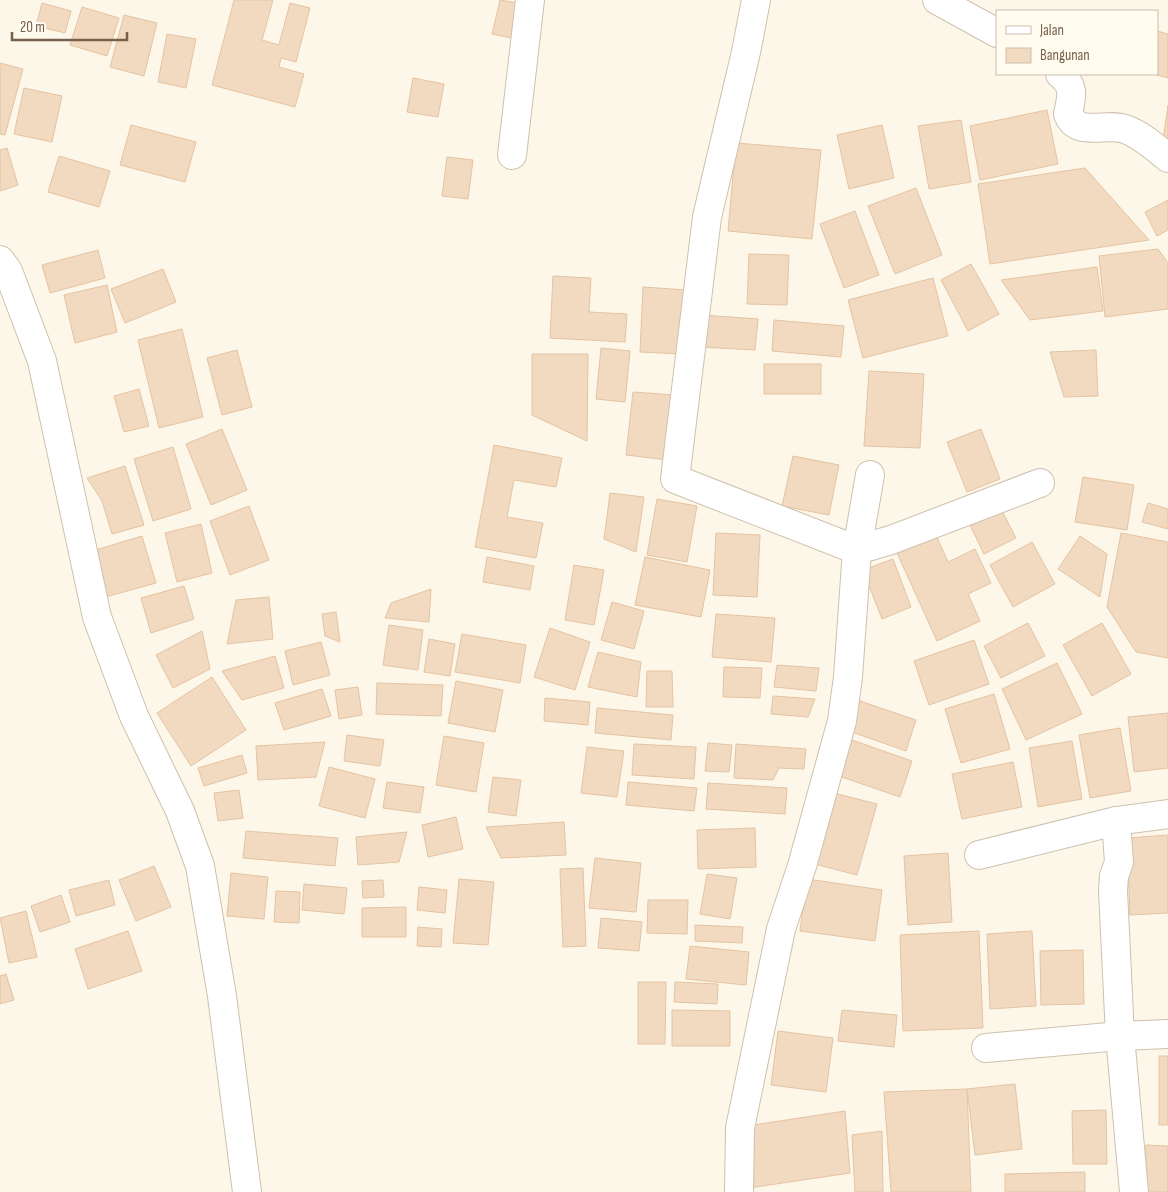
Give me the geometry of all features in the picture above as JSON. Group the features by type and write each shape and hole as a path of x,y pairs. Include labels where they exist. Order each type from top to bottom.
{"street":[{"path":"512,155 530,0"},
{"path":"756,0 746,52 707,217 675,479 857,550 891,540 1040,483"},
{"path":"937,0 996,32"},
{"path":"1061,75 1067,80 1073,92 1068,114 1074,122 1082,128 1124,128 1168,158"},
{"path":"0,260 8,271 42,362 96,617 134,716 180,811 200,866 222,996 247,1192"},
{"path":"739,1192 740,1128 781,929 802,866 842,721 848,677 857,550 870,475"},
{"path":"979,855 1116,820 1168,814"},
{"path":"1116,820 1119,862 1114,876 1113,891 1120,1036 1134,1192"},
{"path":"986,1048 1120,1036 1168,1034"}],"building":[{"path":"234,0 273,0 262,40 279,45 290,3 310,8 296,62 281,58 279,67 304,74 295,107 212,85"},
{"path":"500,0 530,5 521,40 492,34"},
{"path":"42,3 71,11 65,33 36,26"},
{"path":"82,7 119,18 107,56 70,45"},
{"path":"124,15 157,23 144,76 110,67"},
{"path":"1158,31 1168,34 1168,78 1157,75"},
{"path":"167,34 196,39 186,88 158,82"},
{"path":"0,63 23,69 5,135 0,134"},
{"path":"413,78 444,84 438,117 407,112"},
{"path":"24,88 62,96 52,142 14,134"},
{"path":"1168,105 1168,141 1163,140"},
{"path":"1047,110 1058,164 980,180 970,126"},
{"path":"961,120 971,182 929,189 918,126"},
{"path":"131,125 196,142 185,182 120,165"},
{"path":"882,125 894,178 849,189 837,135"},
{"path":"736,143 821,150 812,239 728,231"},
{"path":"7,148 18,185 0,191 0,150"},
{"path":"59,156 110,171 99,207 48,192"},
{"path":"447,157 473,160 468,199 442,196"},
{"path":"1085,168 1149,240 990,264 978,184"},
{"path":"916,188 942,255 895,274 868,206"},
{"path":"1168,200 1168,230 1157,236 1145,212"},
{"path":"855,211 879,275 844,288 820,224"},
{"path":"1158,249 1168,263 1168,309 1105,317 1099,256"},
{"path":"98,250 105,278 50,293 42,265"},
{"path":"749,254 789,255 787,305 747,304"},
{"path":"971,264 999,314 968,331 941,280"},
{"path":"1097,267 1103,311 1030,320 1001,280"},
{"path":"163,269 176,302 125,323 111,289"},
{"path":"553,276 591,278 589,312 627,314 625,342 550,338"},
{"path":"933,278 948,336 863,358 848,300"},
{"path":"107,285 117,332 75,343 64,295"},
{"path":"643,287 687,290 683,354 640,352"},
{"path":"702,315 758,319 755,350 700,347"},
{"path":"774,320 844,326 841,357 772,351"},
{"path":"182,329 203,417 159,428 138,340"},
{"path":"601,348 630,351 625,402 596,399"},
{"path":"237,350 252,407 222,415 207,358"},
{"path":"1096,350 1098,396 1064,397 1050,352"},
{"path":"532,354 588,354 587,441 532,415"},
{"path":"764,364 821,364 821,394 764,394"},
{"path":"869,371 924,374 920,448 864,446"},
{"path":"139,389 149,426 124,432 114,396"},
{"path":"633,392 675,395 668,460 626,455"},
{"path":"222,429 247,490 211,505 186,444"},
{"path":"981,429 1000,479 967,492 947,442"},
{"path":"494,445 562,458 556,487 514,480 507,517 543,523 536,558 475,547"},
{"path":"173,447 191,509 153,521 134,459"},
{"path":"793,456 839,465 829,515 782,506"},
{"path":"125,466 144,525 112,534 102,501 87,478"},
{"path":"1083,477 1134,485 1127,530 1075,522"},
{"path":"610,493 644,497 636,552 604,539"},
{"path":"657,499 697,506 687,562 647,555"},
{"path":"1148,503 1168,509 1168,529 1142,522"},
{"path":"249,506 269,560 230,575 210,521"},
{"path":"1000,507 1016,538 984,554 969,523"},
{"path":"201,524 212,573 177,582 165,533"},
{"path":"716,533 760,535 757,597 713,595"},
{"path":"1121,533 1168,542 1168,658 1136,652 1107,607"},
{"path":"936,535 948,562 975,549 991,583 968,594 980,621 937,641 897,553"},
{"path":"142,536 156,583 102,598 89,552"},
{"path":"1080,536 1107,554 1100,597 1058,569"},
{"path":"1032,542 1055,584 1013,607 990,565"},
{"path":"487,557 534,566 530,590 483,582"},
{"path":"645,557 710,570 701,617 635,605"},
{"path":"893,559 911,607 882,619 863,570"},
{"path":"574,565 604,570 594,625 565,620"},
{"path":"184,586 194,619 151,633 141,598"},
{"path":"431,589 429,622 385,618 391,603"},
{"path":"269,597 273,639 227,644 236,600"},
{"path":"612,602 644,611 634,649 601,640"},
{"path":"336,612 340,642 325,636 322,614"},
{"path":"716,614 775,618 771,662 712,657"},
{"path":"1028,623 1045,656 1001,678 984,646"},
{"path":"1102,623 1131,674 1092,696 1063,645"},
{"path":"389,625 423,630 418,670 383,665"},
{"path":"550,628 590,642 575,690 534,677"},
{"path":"202,631 210,669 173,688 156,655"},
{"path":"462,634 526,645 520,683 455,672"},
{"path":"429,639 455,644 450,676 424,672"},
{"path":"974,640 989,684 929,705 914,661"},
{"path":"321,642 330,675 293,685 285,651"},
{"path":"598,652 641,662 637,697 588,687"},
{"path":"275,656 284,688 242,700 222,671"},
{"path":"1057,663 1082,714 1026,740 1002,689"},
{"path":"777,665 819,668 816,691 774,687"},
{"path":"724,667 762,668 760,698 723,697"},
{"path":"647,671 672,671 673,707 646,707"},
{"path":"212,677 246,730 191,766 157,713"},
{"path":"456,681 503,690 495,732 448,723"},
{"path":"377,683 443,685 441,716 376,714"},
{"path":"358,687 362,715 339,719 335,690"},
{"path":"322,689 331,716 284,730 275,703"},
{"path":"994,694 1010,749 961,763 945,709"},
{"path":"773,696 815,699 808,717 771,714"},
{"path":"545,698 590,702 588,725 544,721"},
{"path":"860,701 916,720 906,751 849,731"},
{"path":"597,708 673,715 671,740 595,733"},
{"path":"1168,713 1168,768 1134,772 1128,717"},
{"path":"1120,728 1131,791 1090,798 1079,735"},
{"path":"347,735 384,740 380,766 344,761"},
{"path":"444,736 484,743 476,792 436,785"},
{"path":"849,739 912,761 900,797 836,775"},
{"path":"1072,741 1082,799 1038,807 1029,748"},
{"path":"325,742 316,777 258,780 256,746"},
{"path":"708,743 732,745 729,772 705,771"},
{"path":"634,744 696,747 694,779 632,775"},
{"path":"736,744 806,749 804,769 779,768 773,780 734,778"},
{"path":"587,747 624,751 617,797 581,793"},
{"path":"242,755 247,773 204,786 198,768"},
{"path":"1013,762 1022,807 962,819 952,774"},
{"path":"329,767 375,779 365,818 319,806"},
{"path":"493,777 521,780 516,816 488,812"},
{"path":"387,782 424,787 420,813 383,808"},
{"path":"628,782 697,788 694,811 626,805"},
{"path":"708,783 787,788 785,814 706,809"},
{"path":"239,790 243,818 218,821 214,793"},
{"path":"830,792 877,804 857,875 811,863"},
{"path":"456,817 463,849 428,857 422,825"},
{"path":"564,822 566,855 501,858 486,827"},
{"path":"755,828 756,867 698,869 697,830"},
{"path":"246,831 338,838 335,866 243,858"},
{"path":"407,832 399,862 358,865 356,837"},
{"path":"1168,835 1168,913 1130,915 1127,838"},
{"path":"948,853 952,922 908,925 904,856"},
{"path":"595,858 641,863 636,912 589,908"},
{"path":"154,866 171,907 136,921 119,880"},
{"path":"583,868 586,946 563,947 560,869"},
{"path":"231,873 268,877 264,919 227,916"},
{"path":"707,874 737,878 730,919 700,914"},
{"path":"459,879 494,882 488,945 453,943"},
{"path":"807,879 882,890 875,941 800,931"},
{"path":"109,880 115,905 76,916 69,890"},
{"path":"383,880 384,897 363,898 362,881"},
{"path":"304,884 347,888 344,914 302,910"},
{"path":"419,887 447,890 445,913 417,910"},
{"path":"276,891 300,892 299,923 274,922"},
{"path":"61,895 70,922 40,932 31,906"},
{"path":"648,900 688,900 687,934 647,933"},
{"path":"406,907 406,937 362,937 362,908"},
{"path":"26,911 37,957 9,963 0,918"},
{"path":"601,918 642,922 639,951 598,948"},
{"path":"695,925 743,927 742,943 695,941"},
{"path":"418,927 442,929 441,947 417,946"},
{"path":"128,931 142,971 88,989 75,949"},
{"path":"979,931 983,1028 903,1031 900,935"},
{"path":"1032,931 1036,1006 990,1009 987,934"},
{"path":"690,946 749,952 746,985 686,979"},
{"path":"1083,950 1084,1004 1041,1005 1040,951"},
{"path":"6,974 14,1000 0,1004 0,976"},
{"path":"638,982 666,982 665,1044 638,1044"},
{"path":"675,982 718,984 717,1004 674,1002"},
{"path":"672,1010 730,1011 730,1046 672,1046"},
{"path":"842,1010 897,1015 894,1047 838,1041"},
{"path":"778,1031 833,1038 826,1092 771,1085"},
{"path":"1159,1056 1168,1056 1168,1125 1159,1125"},
{"path":"1015,1084 1022,1149 975,1155 967,1089"},
{"path":"967,1089 971,1192 891,1192 884,1092"},
{"path":"1106,1110 1107,1164 1073,1164 1072,1111"},
{"path":"845,1111 850,1173 749,1188 747,1126"},
{"path":"882,1131 883,1192 855,1192 852,1135"},
{"path":"1146,1145 1168,1146 1168,1192 1145,1192"},
{"path":"1085,1172 1085,1192 1005,1192 1005,1174"}]}
